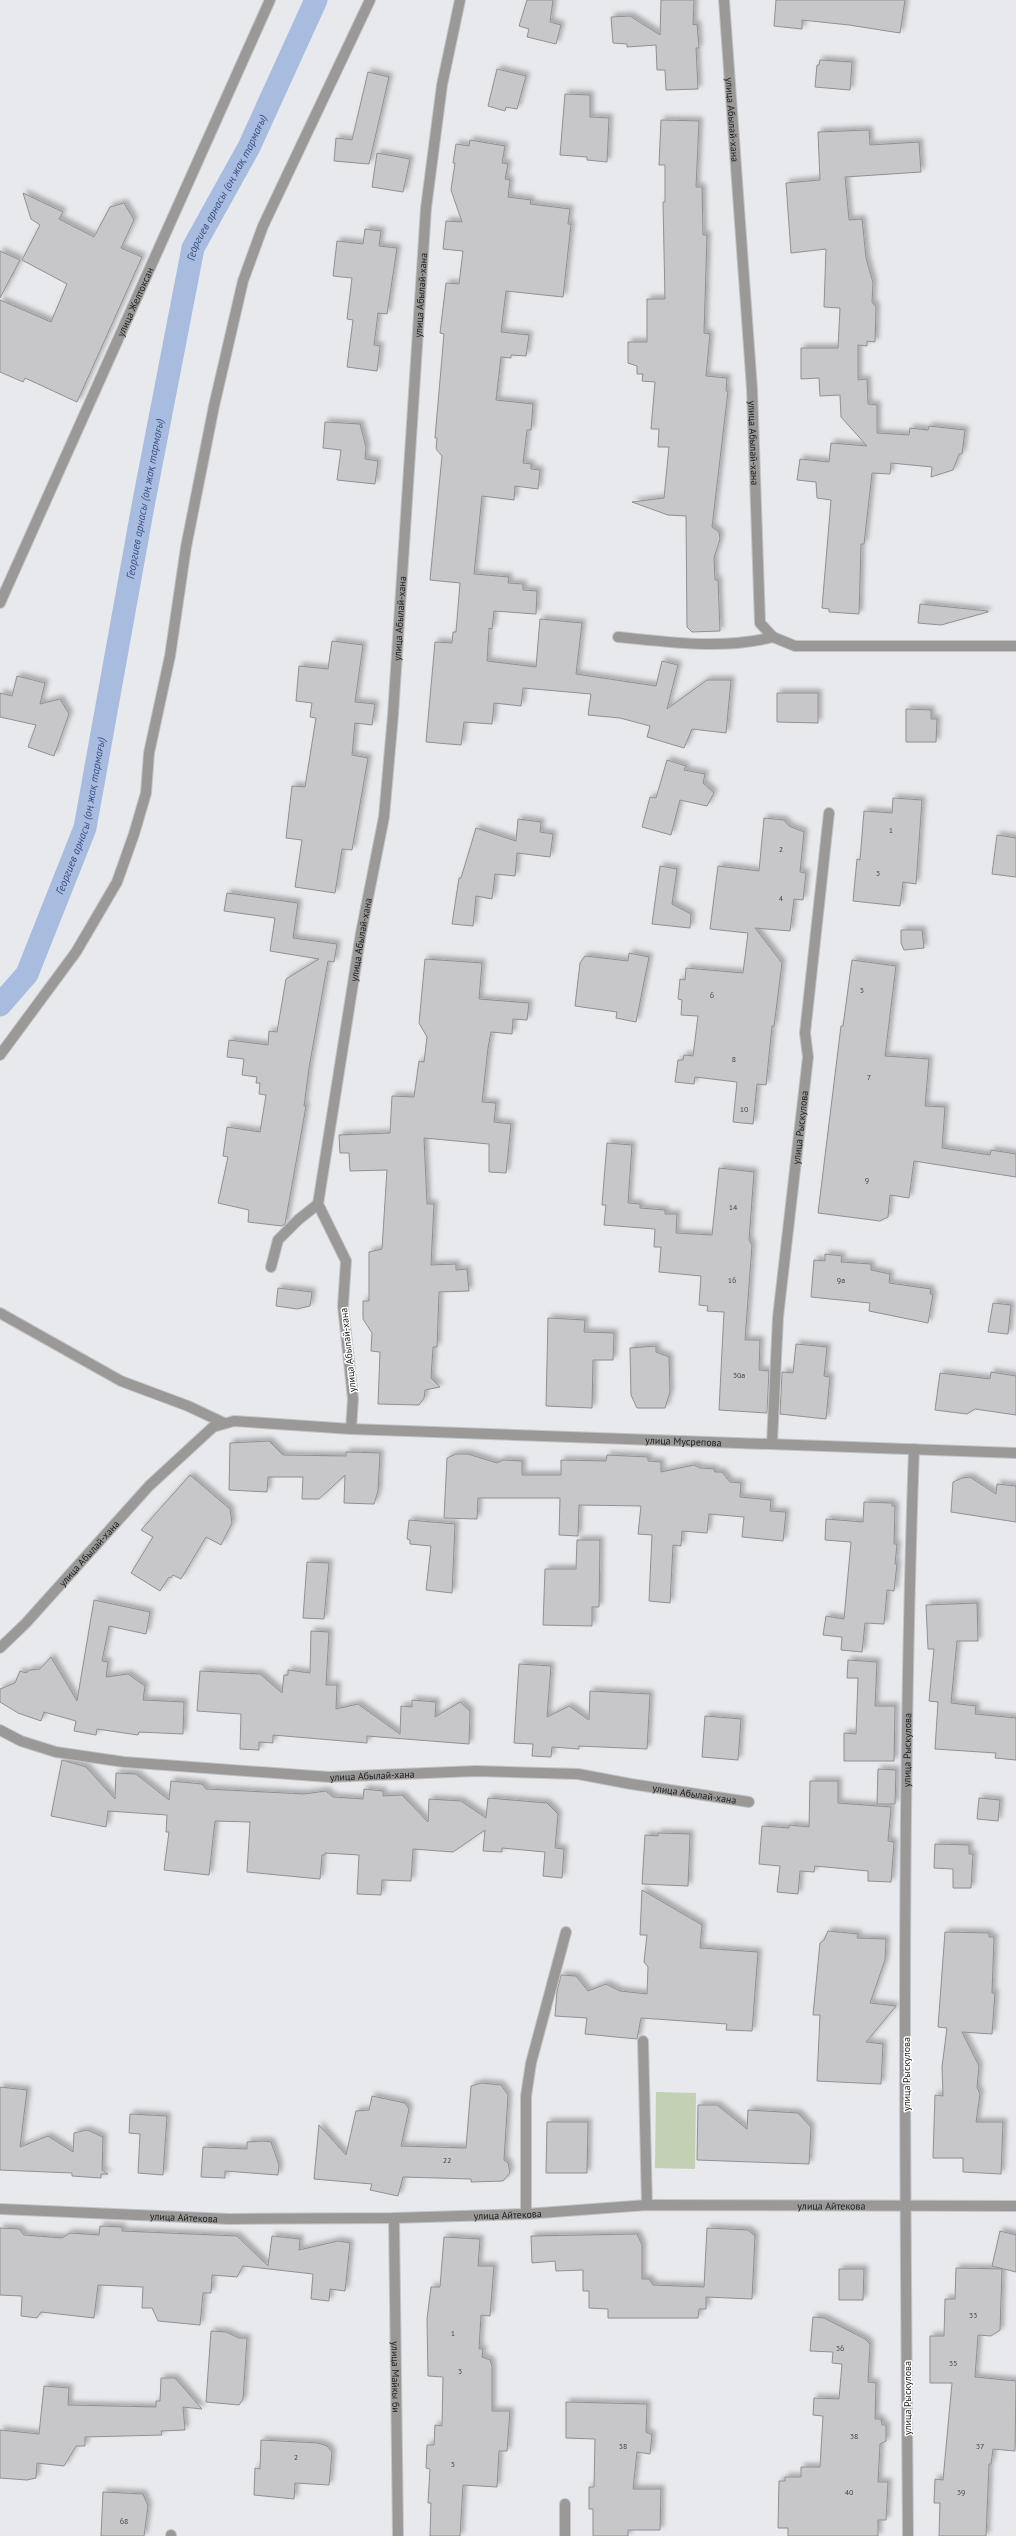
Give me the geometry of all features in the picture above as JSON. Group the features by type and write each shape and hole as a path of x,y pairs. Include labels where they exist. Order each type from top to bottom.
{"street":[{"name":"улица Желтоксан","path":"0,603 270,0"},
{"path":"0,1055 76,952 117,882 132,841 146,793 149,753 170,656 186,547 214,406 243,281 263,226 370,0"},
{"name":"улица Абылай-хана","path":"0,1648 26,1624 149,1486 213,1427 234,1421 351,1429 353,1399 343,1306 346,1261 331,1226 318,1204 361,933 384,817 394,708 426,208 442,85 460,0"},
{"name":"улица Абылай-хана","path":"724,0 751,382 760,623 773,637 795,646 1016,646"},
{"path":"618,637 690,644 750,642 773,637"},
{"name":"улица Рыскулова","path":"772,1443 778,1317 808,1057 805,1033 829,812"},
{"path":"271,1267 278,1240 298,1220 318,1204"},
{"path":"0,1313 121,1382 188,1406 224,1423"},
{"name":"улица Мусрепова","path":"351,1429 1016,1453"},
{"name":"улица Рыскулова","path":"908,2536 905,2205 909,1612 914,1450"},
{"name":"улица Абылай-хана","path":"0,1730 21,1741 56,1752 124,1762 329,1777 476,1771 578,1774 749,1802"},
{"path":"526,2214 526,2096 531,2063 566,1932"},
{"path":"643,2041 647,2205"},
{"name":"улица Айтекова","path":"0,2209 229,2219 394,2218 526,2214 647,2205 1016,2206"},
{"name":"улица Майкы би","path":"394,2218 398,2536"},
{"path":"565,2504 565,2536"}],"green space":[{"path":"656,2092 696,2093 695,2169 655,2168"}],"building":[{"path":"527,0 553,0 550,22 561,25 556,44 527,37 529,29 519,26"},
{"path":"661,0 694,0 693,25 697,24 699,48 696,48 698,89 666,90 665,70 657,70 656,45 627,47 627,44 613,43 611,17 630,16 660,35"},
{"path":"776,0 905,0 900,33 849,25 802,20 802,29 774,26"},
{"path":"820,60 852,62 850,90 815,87 817,65 819,65"},
{"path":"497,69 526,76 517,109 506,107 505,111 488,106"},
{"path":"368,72 389,77 369,164 334,161 336,138 352,140"},
{"path":"565,94 590,95 590,117 609,118 607,162 587,160 587,157 560,155"},
{"path":"661,120 699,121 696,187 702,187 703,235 707,235 704,333 710,334 706,376 727,378 726,391 728,391 712,527 719,532 720,539 714,558 715,580 718,580 720,631 692,632 687,627 686,516 668,515 632,502 664,498 669,447 658,447 659,429 651,429 655,382 642,381 643,374 637,374 637,366 628,363 628,342 647,342 647,299 665,299 663,202 665,202 665,165 659,165"},
{"path":"869,130 870,145 919,142 921,172 845,177 849,220 862,219 866,258 873,283 872,302 876,307 875,342 867,341 867,346 858,345 858,380 867,379 868,404 877,405 877,433 909,435 910,428 928,430 929,426 965,430 962,454 959,454 953,470 931,477 932,467 891,463 890,474 872,473 864,544 861,544 859,614 829,612 829,609 822,608 831,500 817,498 816,482 797,480 800,459 829,462 831,443 867,446 841,417 840,395 820,396 819,378 801,379 801,348 838,348 840,308 824,307 826,249 791,253 786,183 820,180 818,132"},
{"path":"470,140 505,146 502,163 508,164 505,179 510,180 508,197 531,200 530,204 570,209 568,224 571,224 563,297 506,291 501,332 529,335 526,356 511,355 511,358 501,357 496,400 533,404 531,430 527,430 523,463 531,464 531,469 540,470 538,489 515,486 514,500 482,496 474,574 509,577 508,583 523,584 523,590 537,591 536,614 494,611 492,629 489,628 487,661 536,667 540,619 582,623 576,674 656,686 662,661 678,665 667,709 707,680 731,680 726,733 692,729 684,748 647,737 650,726 620,718 588,715 591,694 523,688 521,706 494,703 492,724 464,722 461,745 426,742 435,642 452,643 453,632 456,632 460,583 430,580 442,456 436,449 437,438 435,438 444,334 440,333 446,283 459,284 463,251 443,249 446,221 462,222 451,190 456,144 469,146"},
{"path":"377,153 410,159 403,192 372,187"},
{"path":"23,193 63,212 59,219 94,237 110,207 124,203 134,220 121,248 142,257 77,402 25,378 23,382 0,372 0,300 51,322 67,284 22,260 40,225 31,219"},
{"path":"365,229 381,231 379,246 397,248 387,314 378,313 374,345 380,346 377,371 347,367 353,320 347,319 352,278 333,276 337,241 363,244"},
{"path":"0,251 20,260 0,298"},
{"path":"325,422 360,424 366,447 365,459 378,461 375,484 337,480 341,450 323,448"},
{"path":"920,604 988,612 941,625 918,623"},
{"path":"332,641 363,645 355,702 375,704 372,725 355,723 352,755 368,758 352,850 342,849 335,893 295,887 302,840 286,838 292,786 305,787 316,718 310,717 312,703 296,701 299,666 328,669"},
{"path":"17,676 45,683 40,704 60,699 69,714 54,756 28,747 36,725 0,717 0,693 12,696"},
{"path":"777,693 818,693 818,723 777,722"},
{"path":"906,709 931,710 931,719 937,719 936,742 906,742"},
{"path":"667,760 686,766 684,770 705,774 703,783 714,793 707,806 680,800 671,835 642,827 650,797 656,798"},
{"path":"893,798 922,800 916,884 903,882 900,906 853,901 857,859 860,860 864,811 892,813"},
{"path":"764,818 784,820 789,826 804,832 800,872 806,873 803,900 794,899 790,931 755,928 782,963 774,1026 772,1026 766,1085 757,1084 753,1124 733,1122 737,1082 695,1077 694,1084 675,1082 678,1060 683,1060 684,1055 693,1056 698,1016 681,1015 682,1000 678,999 680,979 685,980 686,968 743,973 748,933 710,929 718,866 759,871"},
{"path":"518,819 541,822 540,832 553,834 550,857 517,853 515,876 495,874 492,899 476,896 473,926 452,924 459,878 461,878 476,828 516,841"},
{"path":"997,835 1016,838 1016,877 992,874"},
{"path":"660,866 677,869 672,904 691,914 690,928 652,924"},
{"path":"227,893 298,903 293,938 337,944 334,962 328,961 309,1068 304,1106 306,1106 285,1224 282,1226 248,1222 249,1210 218,1203 228,1157 223,1156 227,1127 260,1132 266,1095 259,1094 260,1083 256,1083 257,1077 242,1075 244,1059 227,1057 229,1040 268,1045 269,1031 277,1032 286,979 319,959 270,951 275,918 224,911"},
{"path":"901,930 922,930 924,948 904,950 901,943"},
{"path":"629,953 649,957 636,1022 616,1018 617,1012 575,1006 580,963 585,956 628,961"},
{"path":"425,959 482,963 479,999 529,1003 527,1020 513,1019 512,1034 491,1032 488,1048 482,1102 496,1103 494,1122 511,1124 506,1173 489,1172 489,1144 424,1138 427,1204 434,1204 431,1265 456,1264 456,1270 467,1269 469,1291 439,1292 437,1347 433,1347 431,1378 440,1387 425,1390 424,1398 419,1405 378,1404 380,1352 371,1351 372,1333 363,1319 363,1301 369,1301 369,1252 382,1249 387,1170 350,1171 349,1153 340,1153 339,1135 390,1133 392,1096 414,1097 419,1061 424,1062 427,1037 419,1023"},
{"path":"852,960 896,966 885,1056 929,1059 925,1106 945,1107 942,1148 990,1155 991,1150 1016,1154 1016,1177 914,1161 909,1198 890,1195 888,1217 880,1221 818,1213 841,1026 843,1026"},
{"path":"607,1143 632,1145 628,1203 640,1204 640,1208 665,1210 665,1214 677,1214 676,1233 712,1235 719,1168 754,1172 749,1240 752,1245 745,1340 760,1340 759,1370 769,1371 767,1413 719,1410 724,1312 707,1311 708,1306 699,1305 701,1276 659,1272 661,1247 654,1247 655,1229 604,1225 606,1205 602,1205"},
{"path":"825,1254 842,1256 841,1262 871,1264 871,1270 890,1274 889,1283 931,1289 930,1294 933,1294 928,1323 869,1311 870,1303 811,1297 814,1260 825,1261"},
{"path":"278,1288 312,1292 310,1306 297,1309 276,1306"},
{"path":"993,1303 1011,1305 1008,1334 988,1332"},
{"path":"548,1318 585,1320 584,1332 614,1333 613,1360 593,1360 592,1408 546,1406"},
{"path":"796,1344 827,1347 824,1376 830,1377 826,1419 780,1414 782,1372 793,1373"},
{"path":"656,1346 656,1352 669,1357 670,1392 665,1408 637,1408 631,1395 630,1348"},
{"path":"991,1372 1016,1376 1016,1415 975,1409 967,1414 935,1410 940,1373 990,1379"},
{"path":"269,1441 283,1455 346,1456 346,1452 380,1453 378,1491 374,1504 344,1503 345,1475 319,1499 302,1499 303,1477 268,1477 267,1492 229,1490 230,1443"},
{"path":"456,1454 468,1454 497,1463 503,1460 522,1461 522,1475 561,1475 561,1460 606,1461 607,1455 648,1457 648,1461 661,1462 661,1472 694,1465 700,1468 714,1469 715,1472 722,1472 730,1482 741,1483 740,1497 771,1500 770,1511 786,1512 783,1541 742,1537 744,1517 709,1514 707,1533 682,1531 681,1546 673,1545 670,1603 649,1601 652,1535 638,1534 641,1506 579,1505 578,1536 559,1535 560,1498 478,1498 477,1519 444,1518 447,1458"},
{"path":"190,1475 230,1509 232,1523 221,1545 206,1537 181,1579 173,1575 171,1578 169,1577 160,1591 131,1573 153,1537 141,1530"},
{"path":"970,1477 996,1494 997,1484 1016,1486 1016,1522 951,1512 953,1482 962,1478"},
{"path":"864,1502 892,1503 892,1506 895,1506 894,1544 897,1544 895,1564 897,1564 894,1591 887,1590 884,1624 865,1623 862,1652 841,1650 842,1637 823,1635 826,1616 844,1619 851,1542 825,1540 826,1519 863,1522"},
{"path":"409,1520 455,1524 452,1593 426,1590 431,1546 410,1544 410,1540 407,1539"},
{"path":"577,1540 600,1540 599,1607 592,1607 592,1626 543,1625 545,1569 576,1569"},
{"path":"307,1562 329,1563 324,1619 303,1618"},
{"path":"94,1600 150,1612 146,1634 109,1626 102,1661 108,1662 106,1677 128,1674 145,1686 143,1700 184,1702 183,1734 139,1732 138,1735 97,1729 96,1735 74,1731 76,1721 44,1712 41,1721 18,1713 0,1702 0,1689 15,1683 20,1671 26,1673 30,1670 40,1669 51,1657 77,1701"},
{"path":"977,1603 978,1641 957,1641 951,1703 976,1706 975,1714 1016,1718 1016,1760 995,1758 996,1753 935,1749 938,1702 929,1701 934,1649 928,1649 926,1605"},
{"path":"311,1631 329,1632 326,1685 337,1685 336,1709 358,1704 400,1734 401,1706 412,1707 412,1700 436,1702 435,1717 460,1702 470,1711 469,1744 367,1736 367,1743 273,1735 273,1743 259,1742 259,1750 240,1749 241,1714 197,1711 200,1671 260,1674 282,1693 284,1675 288,1675 288,1670 310,1673"},
{"path":"848,1660 877,1662 875,1706 895,1706 894,1761 844,1761 844,1733 856,1734 858,1678 847,1678"},
{"path":"519,1664 551,1666 547,1717 569,1706 589,1720 590,1691 650,1694 647,1749 579,1746 579,1749 552,1747 551,1757 532,1756 533,1744 514,1743"},
{"path":"705,1716 741,1719 738,1760 702,1757"},
{"path":"62,1760 86,1767 115,1799 116,1773 136,1774 169,1800 171,1781 202,1784 206,1789 304,1794 326,1791 333,1797 363,1799 364,1789 383,1791 383,1796 402,1795 428,1822 429,1799 461,1801 486,1818 488,1798 547,1803 558,1814 555,1848 564,1849 562,1878 543,1876 545,1852 502,1848 502,1852 483,1851 485,1830 453,1852 413,1849 411,1881 382,1880 381,1895 357,1894 359,1855 325,1853 325,1855 322,1855 320,1879 247,1872 250,1822 215,1821 209,1875 164,1870 169,1832 166,1832 167,1815 108,1811 106,1827 51,1816"},
{"path":"878,1769 896,1770 895,1804 877,1804"},
{"path":"810,1781 838,1781 838,1803 891,1807 888,1841 894,1842 891,1882 868,1881 868,1871 815,1866 814,1872 800,1871 798,1894 777,1892 780,1866 759,1864 762,1826 789,1828 789,1825 809,1827"},
{"path":"979,1798 1000,1800 998,1821 977,1819"},
{"path":"658,1833 690,1834 688,1886 642,1884 645,1835 658,1836"},
{"path":"935,1844 969,1845 969,1854 973,1854 971,1888 953,1888 953,1869 934,1868"},
{"path":"642,1890 702,1925 700,1948 758,1952 752,2031 726,2030 727,2024 641,2018 637,2039 585,2034 587,2018 555,2016 557,1991 561,1975 576,1976 588,1991 606,1984 620,1991 647,1994 648,1967 644,1962 647,1935 640,1935"},
{"path":"828,1931 858,1934 857,1938 886,1939 885,1960 870,2003 896,2006 866,2042 883,2044 881,2084 817,2081 820,2015 813,2015 820,1943 824,1940"},
{"path":"945,1932 989,1933 989,1937 994,1937 992,1993 995,1993 992,2034 962,2032 979,2066 977,2087 980,2094 976,2122 1003,2122 1001,2174 963,2172 963,2158 933,2158 935,2095 943,2096 942,2067 947,2028 938,2027"},
{"path":"481,2083 501,2085 508,2095 504,2160 508,2163 510,2173 503,2181 471,2182 471,2179 403,2177 398,2196 370,2190 372,2184 314,2179 319,2125 346,2155 356,2111 369,2110 372,2096 405,2103 409,2109 401,2146 466,2148 471,2086"},
{"path":"0,2087 27,2090 20,2147 48,2136 73,2152 74,2133 87,2130 103,2137 102,2170 108,2174 101,2174 101,2178 72,2176 72,2173 0,2170"},
{"path":"698,2105 717,2105 747,2129 748,2110 798,2113 811,2127 809,2164 697,2160"},
{"path":"130,2114 167,2116 163,2175 138,2173 140,2134 129,2133"},
{"path":"547,2122 588,2122 587,2173 546,2173"},
{"path":"247,2142 271,2142 279,2165 278,2175 225,2171 225,2178 201,2177 203,2147 247,2149"},
{"path":"100,2226 122,2227 122,2231 237,2236 268,2266 272,2236 300,2239 299,2250 338,2241 350,2243 345,2291 330,2289 329,2301 311,2299 313,2274 243,2266 237,2277 212,2275 211,2293 203,2293 200,2325 158,2321 152,2308 142,2308 143,2287 98,2285 94,2318 41,2312 37,2318 21,2316 22,2296 0,2295 0,2228 19,2229 24,2235 62,2238 70,2233 99,2235"},
{"path":"707,2228 748,2230 755,2236 752,2299 706,2297 706,2309 699,2309 698,2318 608,2318 608,2309 589,2308 589,2291 583,2291 583,2270 556,2271 555,2261 532,2263 531,2236 637,2234 642,2245 642,2279 649,2279 653,2285 704,2287"},
{"path":"1000,2231 1016,2235 1016,2272 992,2266"},
{"path":"444,2237 480,2239 478,2266 494,2266 490,2316 481,2315 479,2349 483,2349 482,2357 490,2360 492,2366 492,2411 510,2411 507,2451 499,2451 497,2487 463,2485 460,2536 430,2536 431,2503 428,2503 430,2469 426,2468 427,2445 434,2445 435,2425 442,2426 443,2377 428,2376 427,2319 431,2287 440,2287"},
{"path":"956,2268 1002,2269 1000,2330 991,2336 978,2335 975,2377 1016,2381 1015,2451 993,2449 991,2464 989,2464 986,2536 939,2536 940,2503 934,2503 935,2479 943,2480 952,2383 930,2383 930,2336 944,2336 945,2299 955,2299"},
{"path":"839,2269 864,2269 863,2300 839,2300"},
{"path":"813,2317 824,2318 865,2339 870,2344 868,2382 876,2383 875,2419 881,2419 882,2425 886,2425 886,2441 880,2444 878,2482 888,2482 886,2520 878,2520 878,2536 788,2536 788,2528 778,2528 779,2481 785,2481 785,2477 801,2477 801,2467 820,2467 823,2416 813,2415 814,2398 839,2399 842,2364 832,2363 833,2352 810,2351"},
{"path":"211,2331 226,2332 239,2338 247,2338 243,2399 239,2405 206,2402"},
{"path":"161,2378 175,2378 202,2409 183,2407 185,2430 161,2431 162,2435 85,2437 85,2446 76,2446 64,2466 37,2463 36,2478 27,2480 0,2478 0,2430 39,2434 44,2386 69,2388 68,2405 156,2407 156,2401 160,2401"},
{"path":"566,2402 647,2404 646,2432 652,2435 650,2454 637,2452 633,2489 661,2489 660,2530 628,2530 628,2536 593,2536 593,2509 589,2509 589,2487 594,2487 595,2439 566,2438"},
{"path":"261,2440 318,2443 327,2446 332,2452 329,2485 295,2483 294,2499 254,2495 255,2468 260,2469"},
{"path":"103,2492 143,2494 148,2506 144,2536 101,2536"}],"waterway":[{"name":"Георгиев арнасы (оң жақ тармағы)","path":"0,1005 27,974 85,828 143,506 193,248 249,147 316,0"}]}
